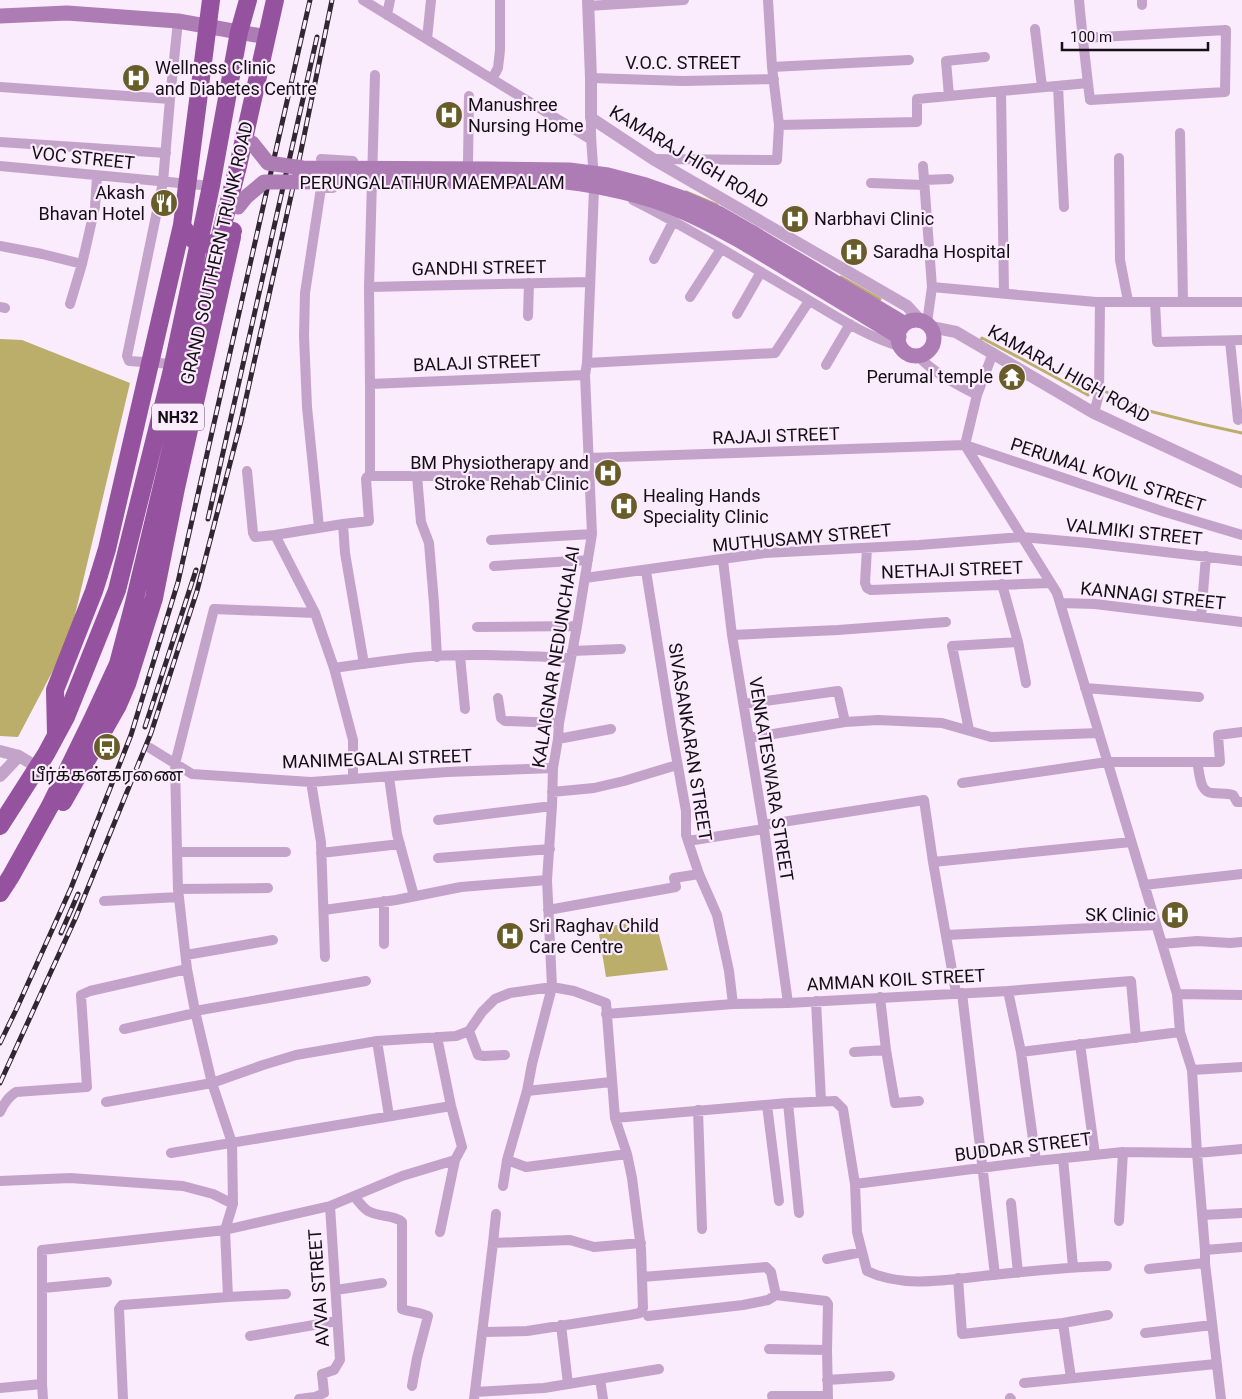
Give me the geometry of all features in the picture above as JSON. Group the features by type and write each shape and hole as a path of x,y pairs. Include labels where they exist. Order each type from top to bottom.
{"highway":[{"path":"56,735 55,690 94,591 107,549 182,226 210,0"},
{"name":"GRAND SOUTHERN TRUNK ROAD","path":"0,826 37,767 72,705 117,590 173,364 211,186 239,32 248,0"},
{"name":"GRAND SOUTHERN TRUNK ROAD","path":"0,893 42,821 94,718 118,664 185,390 198,322 238,166 275,0"},
{"path":"42,821 60,809 118,705 127,684 154,598 176,488 282,0"},
{"path":"182,226 190,238 204,244 215,242 233,231"}],"main road":[{"path":"0,16 67,13 178,21 266,37"},
{"name":"PERUNGALATHUR MAEMPALAM","path":"252,143 268,163 303,168 559,170 608,175 646,185 720,214 750,239 902,336"},
{"name":"PERUNGALATHUR MAEMPALAM","path":"238,207 246,197 264,182 566,182 604,188 642,198 677,209 712,226 750,239"},
{"path":"910,321 926,323 934,338 933,344 925,353 916,355 908,353 902,336 910,321"}],"street":[{"path":"363,0 590,138"},
{"path":"387,15 390,0"},
{"path":"427,39 431,0"},
{"path":"492,78 498,68 500,50 500,0"},
{"path":"588,3 684,0"},
{"path":"653,159 777,160 779,125 772,67 768,0"},
{"path":"1079,0 1083,38 1090,100 1226,92 1226,30 1083,38"},
{"name":"KAMARAJ HIGH ROAD","path":"588,3 592,78 591,118 653,159 907,306 926,323 956,332 1094,413 1242,482"},
{"path":"173,364 129,361 127,356 163,182 178,21"},
{"path":"1035,29 1042,87"},
{"path":"948,96 946,61 985,57"},
{"path":"772,67 909,60"},
{"path":"370,476 369,287 375,75"},
{"name":"V.O.C. STREET","path":"592,78 683,81 774,79"},
{"path":"779,125 917,122 917,99 1088,83"},
{"path":"1058,86 1064,207"},
{"path":"0,87 170,98"},
{"path":"1001,91 1004,293"},
{"path":"468,162 469,96"},
{"name":"KALAIGNAR NEDUNCHALAI","path":"503,1186 507,1160 527,1091 552,987 547,880 553,768 592,534 584,375 587,363 594,189 594,166 590,138 591,118"},
{"path":"1180,133 1183,302"},
{"path":"0,142 166,153"},
{"path":"1119,158 1120,260 1128,301"},
{"path":"321,159 372,163 468,162 594,166"},
{"name":"VOC STREET","path":"0,166 211,186"},
{"path":"923,166 932,287 926,323"},
{"path":"70,304 82,264 95,207 97,176"},
{"path":"871,183 924,183 950,179"},
{"path":"319,527 308,407 304,336 305,292 321,188 500,183 566,185 594,189 631,199 674,220 810,301 887,343 902,336"},
{"path":"654,259 674,220"},
{"path":"0,246 82,264"},
{"path":"690,297 721,249"},
{"path":"736,314 761,272"},
{"name":"GANDHI STREET","path":"369,287 590,282"},
{"path":"528,316 529,284"},
{"path":"932,287 1100,302 1242,302"},
{"path":"587,363 775,353 810,301"},
{"path":"1094,413 1099,389 1100,302"},
{"path":"1155,302 1157,342 1242,340"},
{"path":"826,365 850,324"},
{"path":"1230,341 1239,396 1238,420"},
{"path":"984,348 978,395 965,445 1057,593 1176,994 1180,1032 1192,1070 1205,1263 1218,1399"},
{"path":"916,355 928,367 978,395"},
{"name":"BALAJI STREET","path":"370,384 584,375"},
{"name":"RAJAJI STREET","path":"588,458 965,445"},
{"name":"PERUMAL KOVIL STREET","path":"965,445 1165,512 1242,535"},
{"path":"247,471 254,535 257,537 369,521 366,478 370,476 589,476"},
{"path":"417,476 421,522 429,542 437,656"},
{"path":"343,524 345,553 364,664"},
{"path":"491,540 592,534"},
{"path":"275,535 314,613 334,668 353,740 353,778"},
{"name":"MUTHUSAMY STREET","path":"585,578 765,554 1022,537"},
{"name":"VALMIKI STREET","path":"1022,537 1242,561"},
{"name":"NETHAJI STREET","path":"866,548 865,583 871,590 1050,583"},
{"path":"1201,616 1206,556"},
{"path":"494,566 588,560"},
{"name":"VENKATESWARA STREET","path":"722,560 732,635 764,827 788,1003"},
{"name":"SIVASANKARAN STREET","path":"646,570 686,811 686,835 699,874 717,915 729,971 733,1004"},
{"path":"1002,584 1018,642 1026,683"},
{"name":"KANNAGI STREET","path":"1060,603 1095,604 1242,622"},
{"path":"228,1297 225,1230 233,1204 232,1142 212,1083 187,969 179,893 176,764 214,608 314,613"},
{"path":"732,635 946,622"},
{"path":"477,627 578,626"},
{"path":"969,730 952,646 1018,642"},
{"path":"334,668 417,657 484,654 572,654 621,649"},
{"path":"460,656 465,708"},
{"path":"1085,688 1199,697"},
{"path":"744,704 838,691 845,722"},
{"path":"498,698 501,718 505,721 559,723"},
{"path":"749,738 845,722 878,720 942,723 991,737 1098,733"},
{"path":"558,739 611,729"},
{"path":"962,783 1107,762 1220,762 1218,735 1242,732"},
{"name":"MANIMEGALAI STREET","path":"150,748 192,774 311,782 447,772 553,768"},
{"path":"0,751 19,756 37,767"},
{"path":"0,776 19,756"},
{"path":"1197,762 1203,788 1206,792 1233,795 1237,802 1242,802"},
{"path":"552,792 594,788 677,765"},
{"path":"389,777 400,844 414,896"},
{"path":"311,782 321,842 326,957"},
{"path":"688,841 924,800 946,935 959,993 983,1168 995,1275"},
{"path":"438,820 552,806"},
{"path":"933,862 1131,842"},
{"path":"321,853 400,844"},
{"path":"438,858 550,849"},
{"path":"177,852 286,852"},
{"path":"548,910 676,887 674,878 699,874"},
{"path":"1144,885 1242,874"},
{"path":"324,910 384,902 461,887 547,880"},
{"path":"104,901 179,893 268,888"},
{"path":"384,902 384,944"},
{"path":"946,935 1156,925"},
{"path":"186,955 273,940"},
{"path":"1162,944 1186,941 1242,942"},
{"path":"0,1112 4,1103 16,1092 87,1087 81,995 90,991 187,969"},
{"path":"124,1029 195,1012 366,981"},
{"name":"AMMAN KOIL STREET","path":"606,1014 733,1004 788,1003 1008,991 1131,981 1136,1038"},
{"path":"106,1102 212,1083 296,1055 376,1041 456,1036 469,1031 482,1012 495,999 510,993 552,987 574,991 606,1002 615,1118 632,1178 641,1243 643,1308 640,1313 561,1325 527,1330 482,1332"},
{"path":"1008,991 1021,1052 1036,1161"},
{"path":"1176,994 1242,995"},
{"path":"880,998 895,1103 919,1101"},
{"path":"816,1001 822,1100"},
{"path":"469,1031 478,1055 505,1054"},
{"path":"1021,1052 1180,1032"},
{"path":"437,1037 451,1106 462,1147 455,1160 440,1232"},
{"path":"376,1041 389,1116"},
{"path":"1080,1044 1094,1155"},
{"path":"854,1052 886,1050"},
{"path":"1192,1070 1242,1067"},
{"path":"527,1091 611,1082"},
{"path":"615,1118 822,1100 835,1101 843,1109 855,1184 857,1232 866,1271 879,1277 923,1282 1073,1267 1107,1266"},
{"path":"788,1103 800,1213"},
{"path":"767,1105 779,1201"},
{"path":"172,1153 451,1106"},
{"path":"698,1110 702,1229"},
{"name":"BUDDAR STREET","path":"855,1184 1123,1152 1197,1153 1242,1149"},
{"path":"1119,1221 1123,1152"},
{"path":"507,1160 526,1167 626,1154"},
{"path":"1063,1158 1073,1267"},
{"path":"43,1399 42,1250 225,1230 330,1206 402,1176 455,1160"},
{"path":"0,1181 70,1178 183,1186 212,1194 233,1204"},
{"path":"354,1196 366,1210 380,1216 398,1218 402,1222 402,1308 428,1316 412,1386"},
{"path":"1011,1203 1018,1273"},
{"name":"AVVAI STREET","path":"299,1399 315,1397 324,1393 322,1374 334,1370 340,1360 330,1206"},
{"path":"1202,1215 1242,1213"},
{"path":"496,1214 474,1395 544,1388 659,1369"},
{"path":"493,1243 570,1240 594,1247 641,1243"},
{"path":"1205,1250 1242,1248"},
{"path":"827,1258 862,1252"},
{"path":"1148,1269 1205,1263"},
{"path":"642,1277 766,1267 771,1272 776,1295"},
{"path":"958,1278 962,1334 1063,1323 1108,1315"},
{"path":"42,1288 107,1282"},
{"path":"336,1290 382,1283"},
{"path":"123,1399 119,1309 122,1305 286,1294"},
{"path":"648,1316 743,1305 768,1300 776,1295 826,1301 828,1304 828,1398 772,1396"},
{"path":"250,1336 337,1321"},
{"path":"1063,1323 1072,1378"},
{"path":"561,1325 568,1384"},
{"path":"1145,1333 1212,1325"},
{"path":"769,1349 827,1350"},
{"path":"1024,1383 1216,1364"},
{"path":"827,1380 890,1376"},
{"path":"600,1379 604,1399"},
{"path":"0,1388 42,1384"}],"shaded area":[{"path":"0,339 22,340 130,383 69,640 18,737 0,736"},
{"path":"655,919 668,970 606,977 598,928"}],"waterway":[{"path":"686,192 717,205"},
{"path":"841,277 880,299"},
{"path":"980,341 982,338 1088,395 1096,388"},
{"path":"1102,390 1145,410 1242,433"}],"railway":[{"path":"0,1043 71,888 131,735 178,582 310,0"},
{"path":"0,1083 76,917 151,733 197,591 241,421 301,151 332,0"},
{"path":"208,519 317,37"},
{"path":"145,727 196,570"},
{"path":"61,933 78,894"}],"place":[{"name":"Wellness Clinic and Diabetes Centre","path":"136,78"},
{"name":"Manushree Nursing Home","path":"449,115"},
{"name":"Akash Bhavan Hotel","path":"164,203"},
{"name":"Narbhavi Clinic","path":"795,219"},
{"name":"Saradha Hospital","path":"854,252"},
{"name":"Perumal temple","path":"1012,377"},
{"name":"BM Physiotherapy and Stroke Rehab Clinic","path":"608,473"},
{"name":"Healing Hands Speciality Clinic","path":"624,506"},
{"name":"பீர்க்கன்கரணை","path":"107,747"},
{"name":"SK Clinic","path":"1175,915"},
{"name":"Sri Raghav Child Care Centre","path":"510,936"}]}
